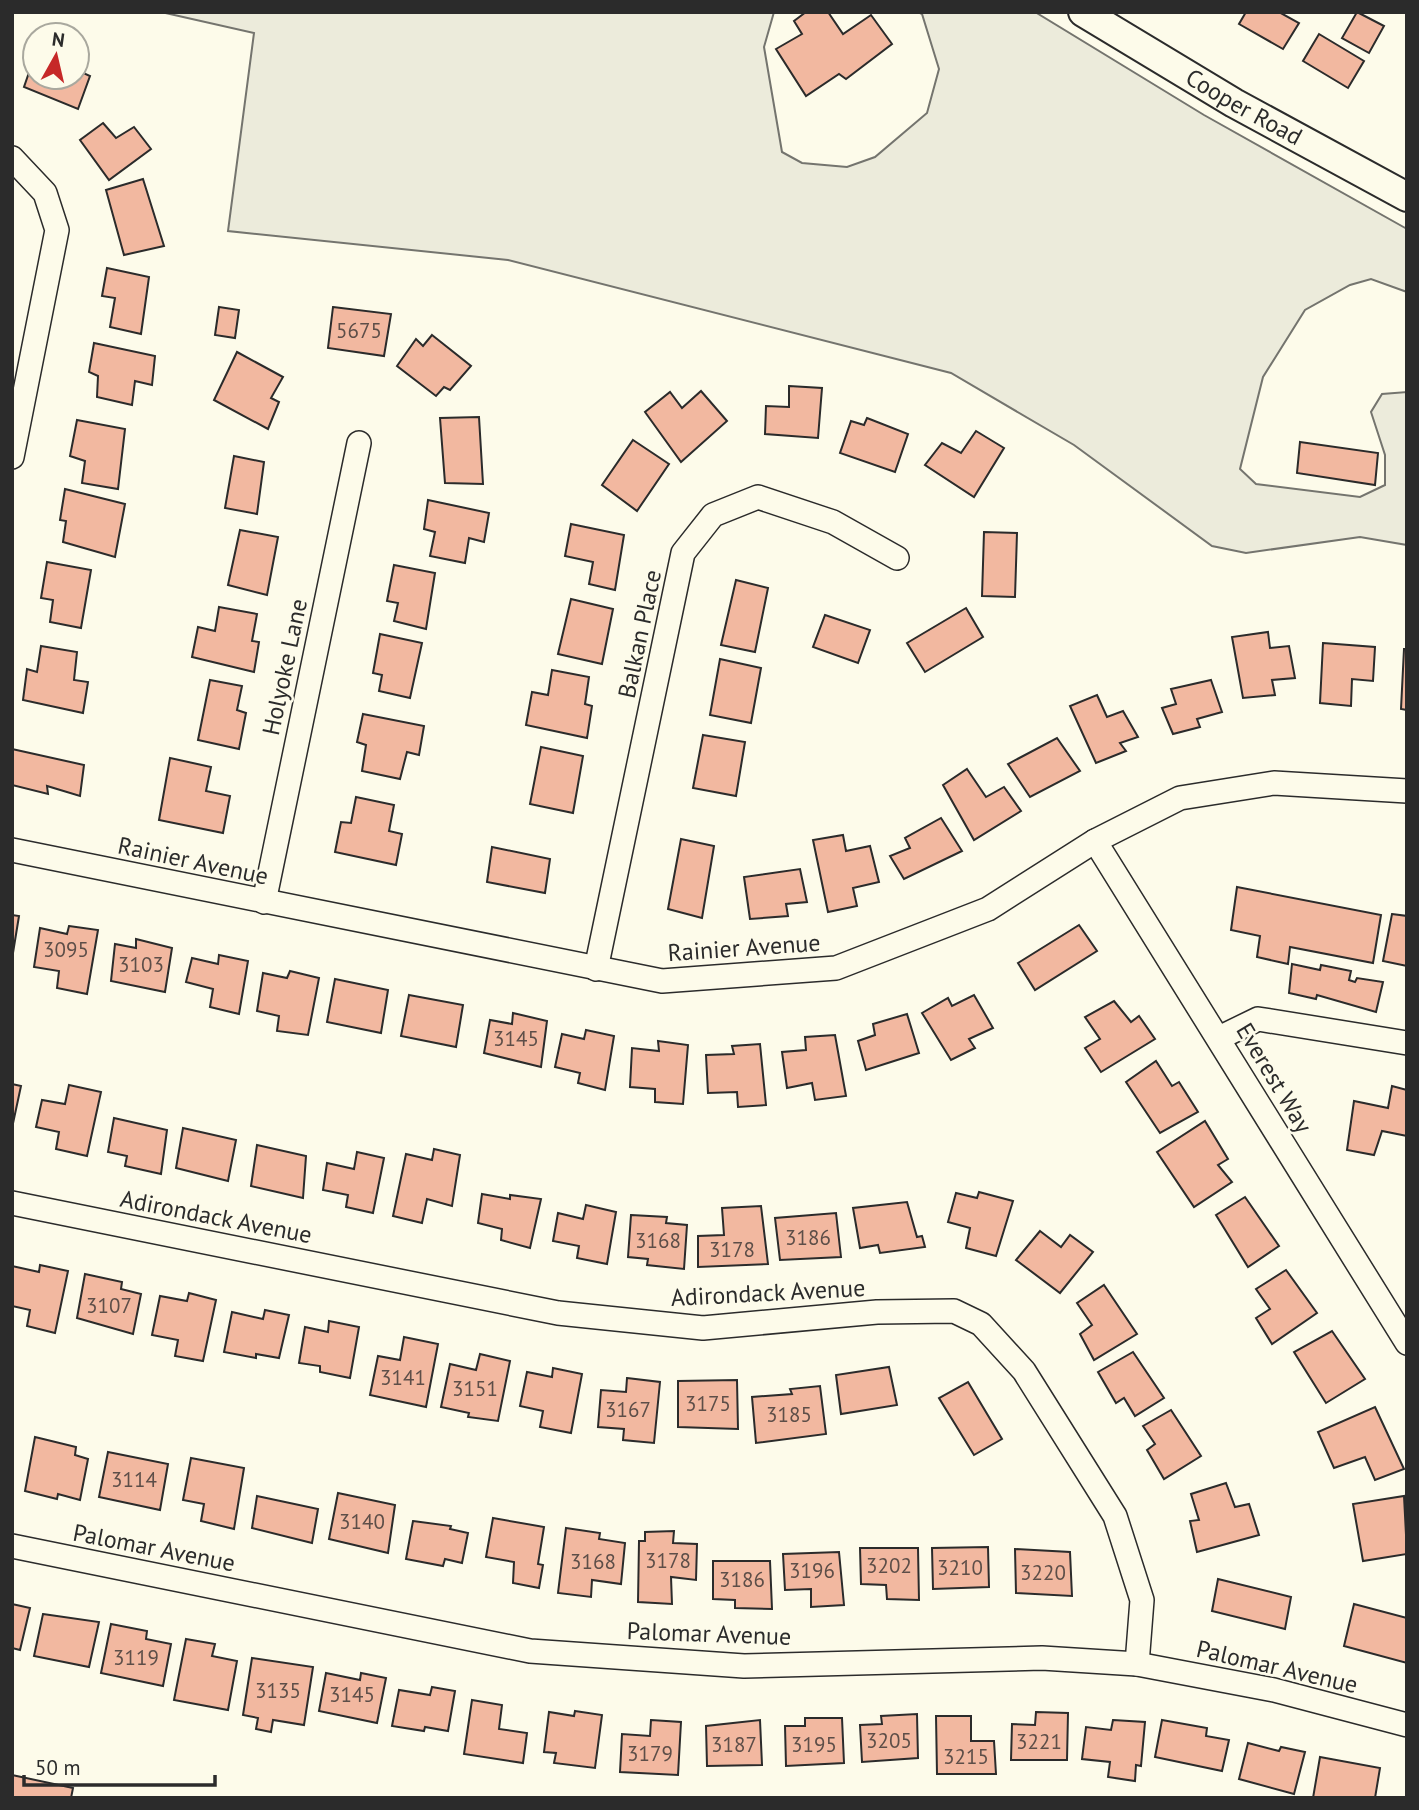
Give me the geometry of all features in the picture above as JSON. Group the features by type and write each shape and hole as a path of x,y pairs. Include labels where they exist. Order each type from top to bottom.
{"street":[{"name":"Cooper Road","path":"1083,12 1234,103 1407,197"},
{"path":"12,158 45,193 57,230 12,457"},
{"name":"Holyoke Lane","path":"264,902 359,443"},
{"name":"Balkan Place","path":"596,969 684,553 713,515 758,497 833,522 897,558"},
{"name":"Rainier Avenue","path":"12,850 662,981 836,968 988,909 1095,841 1180,799 1274,783 1407,791"},
{"name":"Everest Way","path":"1095,841 1407,1343"},
{"path":"1219,1038 1258,1019 1407,1043"},
{"name":"Adirondack Avenue","path":"12,1203 558,1313 636,1323 704,1328 877,1312 954,1311 981,1324 1024,1371 1115,1516 1142,1600 1137,1664"},
{"name":"Palomar Avenue","path":"12,1546 530,1651 744,1666 1042,1658 1137,1664 1274,1690 1407,1725"}],"shaded area":[{"path":"161,12 774,12 764,47 782,152 802,163 847,167 875,157 927,113 939,69 922,14 918,12 1035,12 1204,115 1407,229 1407,292 1371,279 1350,285 1305,310 1263,377 1240,469 1256,484 1360,497 1385,485 1385,455 1371,412 1382,394 1407,392 1407,545 1360,537 1246,553 1212,546 1074,445 951,373 508,260 228,231 254,33"}],"building":[{"path":"806,12 828,12 843,34 871,15 892,44 846,79 839,74 806,96 776,49 802,34 794,21"},
{"path":"1246,12 1279,12 1299,23 1283,49 1239,24"},
{"path":"1357,12 1384,26 1369,53 1342,38"},
{"path":"1319,34 1364,61 1348,88 1303,61"},
{"path":"34,91 85,91 78,109"},
{"path":"103,123 116,138 134,127 151,149 109,180 80,140"},
{"path":"143,179 164,246 124,255 106,190"},
{"path":"107,268 149,277 141,334 110,327 115,298 102,296"},
{"path":"219,307 239,310 235,338 215,335"},
{"path":"333,307 391,314 384,356 328,348"},
{"path":"432,335 471,366 450,390 444,387 436,396 397,366 416,339 423,346"},
{"path":"94,343 155,356 152,385 135,381 132,405 97,397 98,376 89,372"},
{"path":"237,352 283,377 271,398 279,402 268,429 214,400"},
{"path":"789,386 822,388 818,438 765,434 766,406 789,407"},
{"path":"701,391 727,421 681,462 645,412 670,392 682,408"},
{"path":"479,417 483,484 445,483 440,418"},
{"path":"867,418 908,434 895,472 840,453 851,421 864,425"},
{"path":"77,420 125,429 118,489 82,483 85,461 70,456"},
{"path":"976,431 1004,448 974,497 925,465 942,443 961,453"},
{"path":"633,440 669,464 637,511 602,485"},
{"path":"1300,442 1378,453 1375,485 1297,473"},
{"path":"234,456 264,462 257,514 225,508"},
{"path":"65,489 125,504 115,557 63,542 66,521 60,520"},
{"path":"428,500 489,513 484,542 469,538 465,563 430,556 435,532 424,529"},
{"path":"571,524 624,535 615,590 589,584 593,562 565,556"},
{"path":"240,530 278,537 267,595 228,585"},
{"path":"984,532 1017,533 1015,597 982,596"},
{"path":"47,562 91,570 81,628 50,622 53,600 41,598"},
{"path":"394,565 435,573 426,629 394,621 398,603 387,601"},
{"path":"736,580 768,588 755,652 721,645"},
{"path":"571,599 613,609 602,664 558,654"},
{"path":"219,607 257,614 252,641 259,642 254,672 192,657 198,627 215,631"},
{"path":"966,608 983,637 925,672 907,643"},
{"path":"825,615 870,630 858,663 813,647"},
{"path":"1268,632 1270,648 1289,646 1295,678 1272,680 1275,695 1243,698 1232,637"},
{"path":"380,634 422,643 410,698 379,691 382,675 373,673"},
{"path":"1323,643 1375,647 1373,681 1352,679 1351,706 1320,703"},
{"path":"41,646 77,652 74,680 88,682 83,713 23,700 27,669 37,672"},
{"path":"1404,649 1407,649 1407,710 1401,709"},
{"path":"720,659 761,668 751,723 710,715"},
{"path":"552,670 589,677 585,704 592,706 587,738 526,725 532,692 548,695"},
{"path":"210,680 242,686 237,710 246,713 239,749 198,740"},
{"path":"1211,680 1222,712 1197,719 1200,727 1173,734 1162,708 1176,704 1171,689"},
{"path":"1097,695 1107,717 1123,711 1138,737 1120,743 1126,751 1096,763 1070,706"},
{"path":"363,714 424,726 419,755 407,752 400,779 362,771 366,745 357,742"},
{"path":"703,735 745,742 736,796 693,788"},
{"path":"1057,738 1080,771 1030,797 1008,764"},
{"path":"541,747 583,756 573,813 530,804"},
{"path":"12,749 84,765 80,796 47,786 48,794 12,785"},
{"path":"170,758 211,767 206,791 230,796 223,833 159,820"},
{"path":"967,769 986,797 1004,787 1021,811 974,840 943,785"},
{"path":"356,797 394,805 389,831 402,834 396,865 335,852 341,822 351,823"},
{"path":"941,818 962,851 904,879 890,856 910,848 905,838"},
{"path":"843,835 846,851 870,846 879,882 853,888 857,906 828,912 813,840"},
{"path":"681,839 714,846 702,918 668,909"},
{"path":"492,847 550,859 545,893 487,882"},
{"path":"800,869 807,902 786,904 788,916 750,919 744,877"},
{"path":"1237,887 1381,915 1373,963 1290,947 1288,964 1257,957 1260,936 1231,930"},
{"path":"1392,914 1407,916 1407,966 1383,961"},
{"path":"12,915 19,916 12,959"},
{"path":"1079,925 1097,951 1035,990 1018,963"},
{"path":"69,926 98,930 87,994 57,988 59,971 34,967 40,928 67,934"},
{"path":"136,939 172,948 165,992 111,981 115,944 136,948"},
{"path":"219,955 248,961 239,1014 210,1007 213,989 186,982 192,958 218,964"},
{"path":"1292,964 1320,970 1321,965 1351,971 1349,980 1355,982 1357,978 1383,982 1376,1012 1317,995 1316,999 1289,993"},
{"path":"290,971 319,978 308,1035 277,1031 279,1016 257,1011 263,973 287,978"},
{"path":"335,979 388,990 381,1033 327,1022"},
{"path":"409,995 463,1005 456,1047 401,1036"},
{"path":"974,995 993,1028 969,1039 975,1048 951,1060 922,1013 948,998 952,1006"},
{"path":"1114,1001 1131,1022 1139,1016 1155,1039 1101,1072 1085,1048 1100,1039 1085,1017"},
{"path":"513,1013 547,1021 541,1067 484,1053 490,1020 512,1024"},
{"path":"907,1014 919,1053 866,1070 858,1041 875,1035 873,1024"},
{"path":"586,1030 614,1036 605,1090 578,1083 580,1073 555,1067 562,1034 584,1039"},
{"path":"835,1035 846,1096 815,1100 812,1083 787,1088 782,1052 806,1050 805,1037"},
{"path":"658,1041 688,1045 683,1104 655,1102 655,1089 630,1087 632,1048 659,1051"},
{"path":"760,1044 766,1105 738,1107 737,1092 708,1093 706,1055 734,1054 732,1046"},
{"path":"1156,1061 1172,1086 1179,1082 1198,1112 1160,1133 1126,1082"},
{"path":"12,1084 21,1086 12,1128"},
{"path":"69,1085 101,1092 87,1156 56,1149 59,1132 36,1127 42,1100 65,1104"},
{"path":"1392,1086 1407,1090 1407,1136 1382,1131 1374,1155 1347,1150 1354,1101 1388,1108"},
{"path":"114,1118 167,1130 161,1174 125,1166 127,1156 108,1152"},
{"path":"1205,1121 1228,1159 1218,1165 1232,1182 1194,1207 1157,1152"},
{"path":"183,1128 236,1140 228,1181 176,1168"},
{"path":"257,1145 306,1156 303,1198 251,1186"},
{"path":"434,1149 460,1155 452,1206 427,1199 422,1223 393,1216 406,1154 432,1160"},
{"path":"357,1152 384,1158 373,1213 346,1207 348,1195 323,1190 327,1163 354,1169"},
{"path":"979,1192 1013,1201 996,1256 966,1248 970,1228 948,1222 956,1193 977,1198"},
{"path":"482,1194 510,1199 510,1195 541,1199 530,1248 501,1240 502,1229 478,1223"},
{"path":"1245,1197 1279,1246 1248,1267 1216,1215"},
{"path":"907,1202 917,1237 922,1236 925,1247 880,1253 878,1245 860,1248 853,1208"},
{"path":"586,1205 616,1212 607,1264 577,1258 579,1246 553,1241 558,1213 583,1219"},
{"path":"761,1206 768,1264 698,1267 698,1236 724,1235 722,1208"},
{"path":"836,1213 841,1257 780,1260 775,1218"},
{"path":"631,1215 667,1217 666,1223 687,1225 684,1269 647,1265 648,1259 628,1257"},
{"path":"1040,1231 1061,1247 1070,1235 1093,1252 1060,1293 1016,1260"},
{"path":"40,1265 68,1271 55,1333 27,1326 30,1310 12,1306 12,1266 39,1272"},
{"path":"1286,1270 1317,1313 1272,1344 1256,1318 1270,1309 1256,1289"},
{"path":"85,1274 122,1282 121,1289 141,1294 133,1334 77,1318"},
{"path":"1104,1285 1137,1334 1094,1360 1080,1334 1092,1325 1077,1303"},
{"path":"189,1293 216,1300 203,1361 175,1356 178,1340 152,1335 160,1296 187,1301"},
{"path":"265,1310 289,1315 279,1358 256,1354 256,1358 224,1352 232,1312 263,1319"},
{"path":"329,1321 359,1327 350,1378 320,1372 320,1366 299,1363 305,1327 328,1332"},
{"path":"1332,1331 1365,1379 1326,1403 1294,1352"},
{"path":"404,1337 438,1344 426,1407 370,1395 378,1356 400,1360"},
{"path":"1133,1352 1164,1398 1135,1416 1124,1398 1116,1403 1098,1372"},
{"path":"480,1354 510,1361 498,1421 468,1417 469,1413 441,1407 450,1364 476,1370"},
{"path":"889,1367 897,1405 841,1414 836,1375"},
{"path":"553,1368 582,1374 571,1433 540,1427 543,1411 520,1406 527,1372 552,1377"},
{"path":"627,1378 660,1382 654,1443 623,1440 624,1429 598,1427 601,1390 626,1392"},
{"path":"737,1380 738,1429 678,1427 678,1381"},
{"path":"968,1382 1002,1439 974,1455 939,1398"},
{"path":"820,1386 826,1434 756,1443 752,1397 792,1394 790,1389"},
{"path":"1375,1407 1404,1469 1375,1480 1365,1457 1334,1468 1318,1432"},
{"path":"1171,1410 1201,1456 1164,1479 1147,1450 1155,1444 1143,1426"},
{"path":"35,1437 76,1447 75,1455 88,1459 80,1500 58,1494 57,1499 25,1491"},
{"path":"108,1452 168,1464 160,1510 99,1497"},
{"path":"191,1458 244,1468 234,1529 201,1521 204,1504 183,1500"},
{"path":"1226,1483 1235,1507 1249,1504 1259,1535 1197,1552 1190,1521 1199,1520 1191,1494"},
{"path":"338,1493 395,1505 388,1553 329,1539"},
{"path":"257,1496 318,1509 312,1543 252,1528"},
{"path":"1404,1496 1407,1554 1363,1561 1353,1504"},
{"path":"493,1518 544,1527 538,1564 543,1565 539,1588 513,1583 514,1562 486,1557"},
{"path":"413,1521 451,1526 450,1529 468,1533 462,1563 445,1559 443,1566 406,1559"},
{"path":"566,1528 600,1533 599,1539 625,1543 621,1584 592,1580 591,1597 558,1593"},
{"path":"674,1531 673,1543 697,1544 696,1580 671,1577 672,1604 638,1602 639,1541 645,1541 645,1532"},
{"path":"988,1547 989,1587 933,1589 932,1548"},
{"path":"860,1548 918,1548 919,1600 887,1599 886,1585 861,1584"},
{"path":"1015,1549 1070,1552 1072,1596 1016,1593"},
{"path":"839,1552 844,1605 811,1607 811,1589 785,1590 783,1554"},
{"path":"713,1561 770,1561 772,1609 735,1608 735,1600 713,1599"},
{"path":"1218,1579 1291,1597 1285,1629 1212,1611"},
{"path":"12,1604 30,1608 20,1650 12,1648"},
{"path":"1354,1604 1407,1618 1407,1663 1344,1646"},
{"path":"43,1614 99,1622 89,1667 34,1656"},
{"path":"111,1624 147,1631 146,1639 171,1644 163,1686 101,1673"},
{"path":"186,1639 215,1644 212,1656 237,1661 228,1710 174,1700"},
{"path":"252,1658 313,1667 304,1725 273,1720 271,1732 256,1729 258,1718 243,1715"},
{"path":"326,1673 360,1680 361,1673 386,1678 377,1723 319,1711"},
{"path":"432,1687 455,1691 448,1731 425,1727 424,1731 392,1726 399,1690 430,1695"},
{"path":"472,1700 502,1705 499,1729 527,1733 523,1763 464,1754"},
{"path":"575,1711 602,1715 595,1768 554,1763 556,1753 544,1752 549,1712 574,1716"},
{"path":"1036,1712 1068,1713 1067,1760 1011,1760 1012,1724 1035,1725"},
{"path":"917,1714 918,1758 862,1762 860,1725 882,1724 881,1716"},
{"path":"936,1716 971,1716 971,1741 994,1741 996,1774 937,1774"},
{"path":"805,1718 842,1718 844,1763 786,1766 785,1726 805,1726"},
{"path":"651,1720 681,1722 678,1775 620,1772 622,1734 650,1736"},
{"path":"760,1720 762,1765 707,1766 706,1726"},
{"path":"1113,1720 1145,1722 1141,1766 1136,1765 1135,1781 1108,1777 1110,1762 1082,1759 1086,1727 1111,1730"},
{"path":"1162,1720 1207,1728 1206,1736 1229,1740 1222,1771 1155,1757"},
{"path":"1248,1743 1279,1751 1281,1747 1305,1752 1294,1794 1239,1779"},
{"path":"1320,1757 1380,1768 1375,1798 1313,1798"},
{"path":"12,1775 73,1788 71,1798 12,1798"}]}
